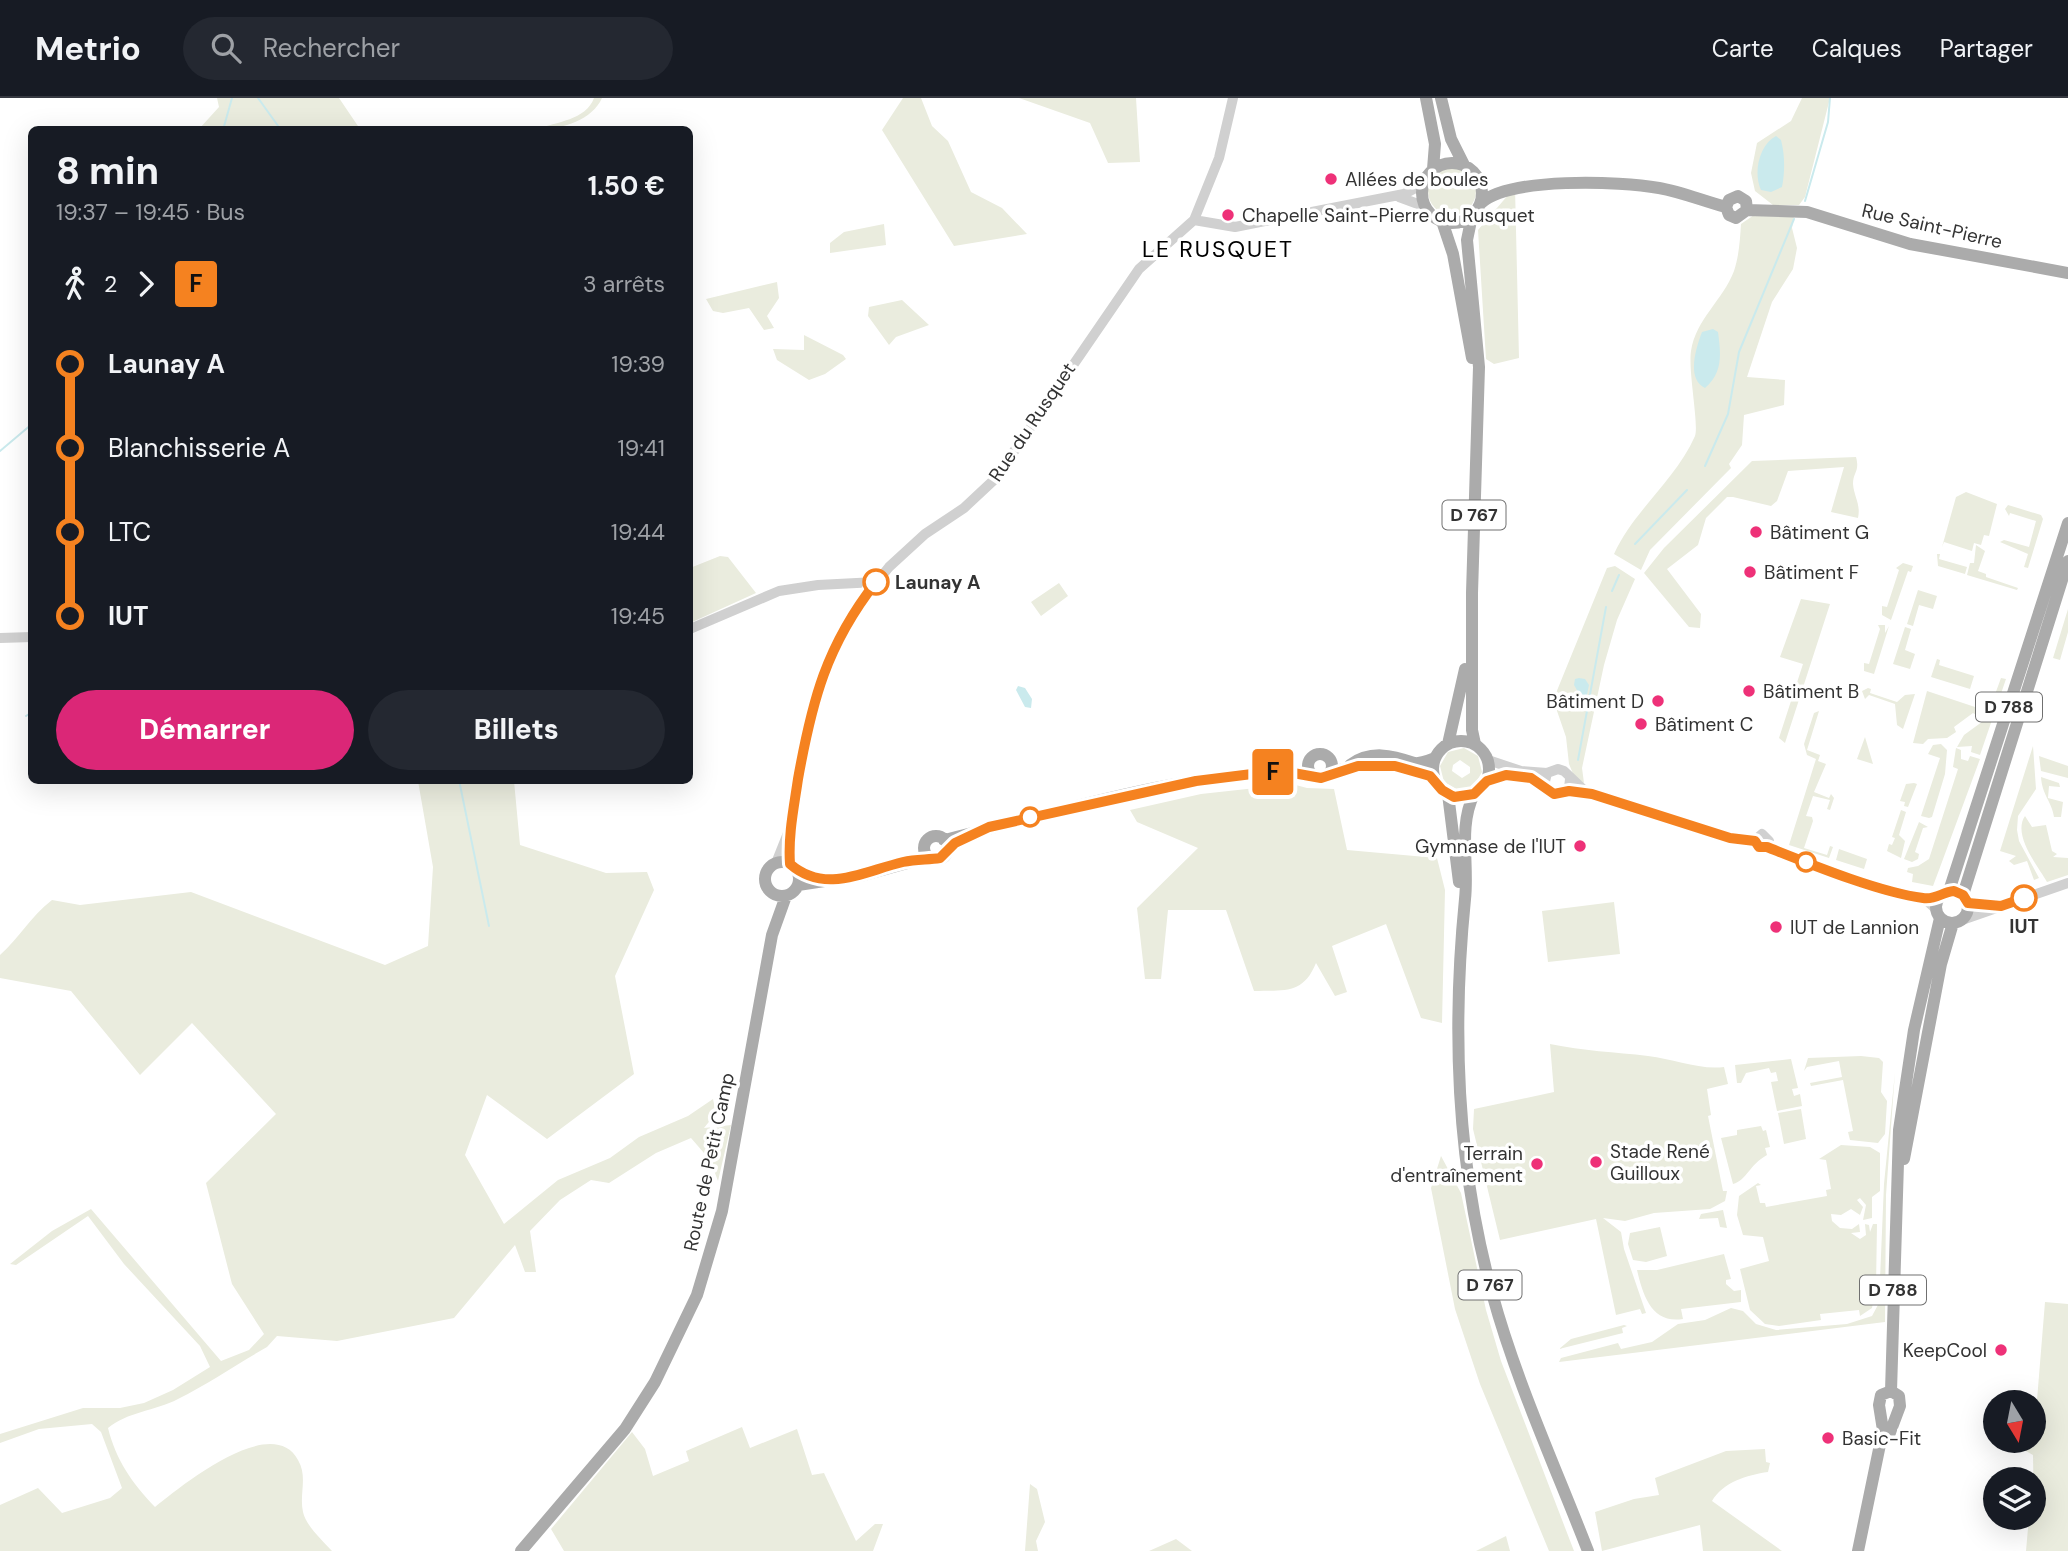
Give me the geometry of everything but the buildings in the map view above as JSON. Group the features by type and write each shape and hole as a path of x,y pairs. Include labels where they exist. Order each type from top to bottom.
{"main road":[{"path":"1426,98 1435,144 1433,169 1423,184 1426,207 1442,221 1458,222 1472,216 1480,203 1482,190 1478,178 1464,165 1454,147 1441,98"},
{"path":"1433,169 1448,163 1464,165"},
{"path":"1478,178 1515,187"},
{"name":"Rue Saint-Pierre","path":"1515,187 1641,186 1726,207 1728,200 1738,196 1746,201 1747,210 1807,212 1910,244 2068,274"},
{"path":"1480,203 1493,194 1515,187"},
{"name":"D 767","path":"1472,216 1467,240 1478,345 1471,641 1472,730 1475,744"},
{"name":"D 767","path":"1442,221 1457,273 1477,390"},
{"name":"D 788","path":"1898,1190 1899,1130 1908,1064 1941,904 2068,523"},
{"name":"D 788","path":"1965,899 2068,561"},
{"name":"D 767","path":"1448,744 1471,641"},
{"path":"927,852 940,858 946,844 978,830 1196,781 1310,769 1321,778 1331,767 1395,766 1435,758 1448,744 1462,741 1475,744 1488,760 1487,781 1474,794 1461,797 1448,794 1424,773 1395,766"},
{"path":"1310,769 1319,754 1331,767"},
{"path":"1354,765 1373,755 1397,756 1414,763"},
{"path":"1435,758 1435,780"},
{"name":"D 767","path":"1448,794 1463,917"},
{"name":"D 767","path":"1474,794 1465,835 1461,1092 1475,1218 1504,1335 1588,1551"},
{"path":"776,863 795,874 828,880 864,875 927,852 934,836 946,844"},
{"name":"Route de Petit Camp","path":"772,935 770,891 765,877 776,863"},
{"path":"770,891 786,896 795,874"},
{"name":"Route de Petit Camp","path":"521,1551 603,1458 642,1404 671,1352 697,1295 722,1211 772,935 786,896"},
{"path":"1965,899 1967,912 1957,921 1941,904 1965,899"},
{"name":"D 788","path":"1891,1391 1894,1223 1898,1190 1941,964 1957,921"},
{"path":"1925,977 1921,1038 1926,1043"},
{"path":"1860,1551 1889,1411 1900,1399 1891,1391 1879,1398 1889,1411"}],"street":[{"path":"1233,98 1219,158 1194,220 1217,226 1243,226 1392,197 1423,184"},
{"path":"1392,197 1412,200 1426,207"},
{"name":"Rue du Rusquet","path":"790,828 813,700 832,652 855,610 876,582 925,534 964,508 996,479 1139,269 1194,220"},
{"path":"693,628 779,591 876,582"},
{"path":"847,583 865,596"},
{"path":"0,638 28,637"},
{"path":"1488,760 1521,771 1547,773 1561,769 1570,779 1592,794"},
{"path":"1544,786 1547,773"},
{"path":"1487,781 1506,775 1527,777 1554,794 1592,794 1730,838 1755,841 1759,847 1767,847 1859,880 1941,904"},
{"path":"1566,792 1570,779"},
{"path":"776,863 790,828"},
{"path":"790,828 795,874"},
{"path":"1957,921 2068,883"},
{"path":"1965,899 2001,906"}],"shaded area":[{"path":"217,98 339,98 358,126 202,126 219,107"},
{"path":"594,98 602,98 591,113 583,118 565,126 547,126 577,116"},
{"path":"903,98 921,98 932,126 948,141 971,192 1002,208 1027,234 954,246 882,130"},
{"path":"1019,98 1136,98 1140,162 1108,163 1090,123"},
{"path":"1802,98 1830,98 1805,197 1799,205 1773,205 1755,191 1751,173 1757,143 1791,121"},
{"path":"1452,167 1469,174 1476,191 1469,208 1452,215 1435,208 1428,191 1435,174"},
{"path":"1515,187 1519,358 1494,364 1486,359 1478,230"},
{"path":"1754,215 1794,216 1792,228 1797,248 1793,269 1772,302 1747,377 1785,380 1784,405 1744,415 1742,445 1729,464 1731,468 1650,550 1641,570 1614,554 1632,523 1677,467 1695,436 1691,351 1698,329 1734,271 1741,224"},
{"path":"884,224 886,245 830,253 830,243 844,232"},
{"path":"777,282 779,298 767,316 774,328 764,330 749,308 723,313 713,311 706,299"},
{"path":"902,300 929,325 896,337 889,345 868,316 869,307"},
{"path":"804,335 846,359 825,374 809,380 777,360 773,349 804,350"},
{"path":"1856,457 1853,484 1859,509 1858,518 1831,512 1844,467 1788,471 1777,501 1771,506 1727,497 1706,518 1698,545 1667,569 1701,614 1700,628 1689,627 1644,573 1664,548 1752,461"},
{"path":"1966,492 1997,504 1989,536 1984,535 1981,545 1974,543 1972,551 1944,542 1942,547 1956,497"},
{"path":"2008,505 2041,515 2043,519 2028,568 2024,567 2028,554 2000,542 2004,540 2029,547 2036,521 2010,513 2009,516 2005,509"},
{"path":"1976,545 1985,551 1978,571 1986,574 1986,577 2018,588 2017,590 1967,575 1970,563 1974,563"},
{"path":"1937,554 1940,554 1939,559 1967,567 1965,574 1938,566"},
{"path":"720,556 728,557 756,593 693,622 693,567"},
{"path":"1903,563 1913,566 1911,572 1908,571 1891,620 1882,615 1882,606 1887,607 1899,570 1896,568"},
{"path":"1615,566 1635,579 1617,620 1604,665 1582,768 1584,783 1574,776 1569,764 1566,737 1556,708 1556,693 1607,568"},
{"path":"1059,583 1068,596 1041,616 1031,602"},
{"path":"1918,590 1937,596 1933,609 1919,605 1913,626 1907,624"},
{"path":"1801,599 1830,604 1785,743 1779,738 1803,664 1780,657"},
{"path":"2068,609 2068,632 2060,660 2053,658"},
{"path":"1878,625 1885,625 1885,633 1889,626 1874,674 1864,671 1864,663 1869,664 1880,629"},
{"path":"1905,627 1911,629 1905,650 1915,654 1910,669 1893,664"},
{"path":"1937,659 1940,660 1939,665 1974,676 1970,689 1931,677"},
{"path":"2001,678 2006,679 1980,755 1971,752 1972,746 1957,747 1964,735 1986,719"},
{"path":"1871,689 1870,693 1897,702 1905,695 1915,694 1903,729 1897,725 1895,704 1869,695 1865,699 1862,691"},
{"path":"1927,691 1983,710 1978,716 1973,713 1954,727 1956,732 1947,738 1928,739 1923,744 1913,743"},
{"path":"1819,711 1807,750 1820,755 1818,761 1826,764 1814,792 1829,798 1831,794 1834,798 1830,810 1827,809 1830,800 1813,796 1806,816 1812,817 1813,821 1804,848 1827,855 1830,846 1833,847 1829,858 1789,845 1816,759 1807,755 1804,744 1814,713"},
{"path":"1865,737 1873,764 1857,759"},
{"path":"1941,744 1947,750 1945,774 1932,817 1929,818 1921,816 1940,758 1928,754 1933,745"},
{"path":"2033,746 2036,789 2018,816 2017,830 2019,841 2039,878 2034,880 2027,861 2014,865 2009,861 2016,856 2000,851"},
{"path":"1464,748 1478,756 1482,772 1474,786 1458,790 1444,782 1440,766 1448,752","holes":["1460,760 1470,767 1470,773 1462,778 1452,771 1453,765"]},
{"path":"1956,748 1961,750 1961,759 1968,761 1970,756 1980,759 1933,886 1912,882 1913,874 1907,872 1908,868 1918,866 1929,859 1958,769 1953,767"},
{"path":"2039,756 2068,766 2068,778 2041,771"},
{"path":"2041,777 2059,783 2060,787 2049,786 2048,798 2063,802 2061,817 2054,817"},
{"path":"419,784 514,784 520,845 606,873 647,872 654,890 615,976 634,1074 547,1139 487,1095 465,1155 504,1224 558,1180 610,1158 639,1137 688,1116 713,1099 716,1113 704,1128 731,1125 718,1181 710,1160 691,1138 656,1153 609,1183 591,1180 560,1200 530,1231 536,1272 525,1272 515,1245 454,1318 337,1341 277,1336 267,1347 189,1393 169,1403 124,1418 108,1428 115,1450 126,1470 155,1507 226,1458 248,1448 268,1444 285,1447 301,1466 305,1517 315,1533 332,1551 0,1551 0,1505 38,1488 62,1513 110,1498 122,1488 101,1432 92,1424 39,1429 0,1443 0,1434 83,1408 120,1408 144,1403 173,1390 210,1367 200,1346 124,1264 88,1216 16,1265 10,1264 52,1231 91,1209 221,1361 249,1350 264,1334 232,1284 206,1183 276,1114 192,1023 140,1075 71,991 0,978 0,955 52,900 80,905 191,892 385,965 428,946 433,867"},
{"path":"1292,784 1307,788 1334,789 1347,850 1437,858 1445,890 1442,1023 1421,1018 1386,924 1332,946 1347,992 1335,996 1316,963 1299,986 1283,990 1254,991 1226,910 1168,910 1161,979 1145,979 1137,908 1198,848 1137,822 1130,810 1201,794"},
{"path":"1906,784 1917,784 1908,807 1904,806 1905,802 1900,801"},
{"path":"1901,810 1906,812 1899,835 1905,841 1901,858 1887,851 1895,838 1892,837"},
{"path":"2025,816 2032,827 2046,825 2052,851 2057,854 2053,857 2068,858 2068,875 2047,882 2024,841 2022,824"},
{"path":"1919,822 1928,827 1923,828 1915,852 1919,854 1918,859 1912,862 1904,859"},
{"path":"1839,849 1867,859 1864,869 1836,860"},
{"path":"1614,902 1620,954 1548,962 1542,911"},
{"name":"Stade René Guilloux","path":"1550,1044 1648,1056 1705,1067 1724,1067 1728,1084 1707,1089 1711,1115 1708,1116 1723,1191 1727,1191 1725,1201 1710,1209 1654,1213 1625,1221 1603,1218 1621,1232 1624,1249 1646,1313 1642,1314 1640,1309 1616,1315 1596,1219 1500,1240 1473,1129 1474,1109 1554,1092"},
{"path":"1808,1058 1879,1058 1883,1062 1881,1092 1887,1101 1885,1134 1878,1143 1850,1140 1848,1132 1853,1131 1843,1080 1811,1086 1810,1083 1842,1077 1839,1061 1807,1067 1804,1071"},
{"path":"1791,1059 1798,1088 1792,1089 1794,1096 1800,1094 1802,1106 1777,1111 1771,1082 1778,1081 1776,1072 1771,1073 1769,1068 1746,1073 1741,1083 1737,1083 1735,1065"},
{"path":"1895,1072 1886,1195 1885,1322 1559,1362 1561,1358 1618,1343 1621,1349 1652,1342 1678,1324 1705,1320 1731,1308 1743,1311 1756,1324 1776,1330 1847,1324 1872,1316 1879,1303 1884,1184"},
{"path":"1801,1109 1806,1139 1784,1144 1778,1113"},
{"path":"1761,1126 1763,1131 1766,1130 1770,1147 1765,1148 1767,1155 1733,1184 1721,1138 1737,1135 1737,1130"},
{"path":"1841,1145 1870,1147 1880,1153 1880,1191 1872,1197 1872,1218 1863,1220 1866,1205 1860,1198 1857,1200 1863,1207 1860,1215 1851,1209 1841,1215 1831,1214 1832,1221 1840,1228 1852,1229 1859,1224 1860,1232 1851,1233 1860,1239 1866,1235 1865,1224 1869,1225 1870,1232 1873,1224 1877,1224 1876,1287 1872,1308 1860,1316 1859,1310 1820,1314 1821,1320 1779,1326 1765,1324 1750,1310 1740,1269 1769,1261 1763,1237 1743,1235 1737,1215 1739,1196 1758,1183 1761,1185 1756,1186 1760,1203 1765,1203 1766,1207 1827,1196 1826,1190 1831,1189 1826,1160 1819,1159"},
{"path":"1441,1156 1461,1193 1486,1310 1501,1361 1574,1551 1549,1551 1480,1384 1455,1309 1431,1188"},
{"path":"1723,1210 1727,1228 1720,1227 1718,1218 1699,1219 1701,1214"},
{"path":"1660,1227 1667,1256 1646,1262 1633,1260 1628,1244 1630,1233"},
{"path":"1724,1254 1731,1279 1726,1280 1726,1284 1734,1291 1741,1290 1741,1302 1681,1309 1683,1319 1672,1319 1656,1313 1642,1289 1637,1270 1657,1270"},
{"path":"2045,1302 2068,1304 2068,1551 2026,1551 2028,1530 2046,1530 2046,1467 2033,1467 2033,1455 2030,1453 2046,1453 2046,1390 2038,1390"},
{"path":"1627,1326 1622,1328 1623,1333 1559,1349 1571,1339"},
{"path":"742,1427 750,1448 797,1429 812,1475 824,1473 856,1541 875,1524 883,1524 873,1551 564,1551 551,1529 632,1432 645,1449 653,1476 689,1461 686,1451"},
{"path":"1765,1449 1766,1462 1770,1463 1768,1472 1736,1480 1722,1489 1712,1501 1782,1551 1703,1551 1700,1525 1602,1551 1595,1512 1634,1499 1659,1495 1655,1478 1726,1451"},
{"path":"1030,1484 1037,1489 1045,1522 1036,1541 1038,1551 1025,1551"},
{"path":"1506,1536 1510,1551 1476,1551"},
{"path":"1176,1539 1192,1551 1149,1551"}],"water":[{"path":"1776,136 1781,140 1784,175 1782,187 1771,192 1761,190 1758,168 1765,146"},
{"path":"1713,329 1718,332 1719,363 1715,376 1705,388 1696,378 1694,363 1702,332"},
{"path":"1575,679 1585,679 1589,685 1585,704 1574,685"},
{"path":"1018,686 1025,688 1032,699 1031,708 1025,707 1016,690"}],"waterway":[{"path":"224,126 232,98"},
{"path":"258,98 278,126"},
{"path":"1805,201 1828,122 1830,98"},
{"path":"1705,466 1728,414 1739,352 1794,219"},
{"path":"0,451 28,427"},
{"path":"1635,544 1687,490"},
{"path":"1612,591 1619,575"},
{"path":"1578,760 1606,607"},
{"path":"460,784 489,926"}],"bus line":[{"name":"F","path":"876,582 855,610 832,652 813,700 790,828 790,864 797,873 837,880 929,856 937,859 943,857 955,843 978,830 1196,781 1282,771 1312,774 1321,778 1358,766 1395,766 1430,776 1442,790 1454,797 1468,797 1480,791 1487,781 1506,775 1531,778 1554,794 1569,791 1592,794 1730,838 1755,841 1759,847 1767,847 1859,880 1924,898 1939,898 1946,892 1954,891 1963,895 1968,903 1982,906 2001,906 2024,898"}],"place":[{"name":"Allées de boules","path":"1331,179"},
{"name":"Chapelle Saint-Pierre du Rusquet","path":"1228,215"},
{"name":"Bâtiment G","path":"1756,532"},
{"name":"Bâtiment F","path":"1750,572"},
{"name":"Launay A","path":"876,582"},
{"name":"Bâtiment B","path":"1749,691"},
{"name":"Bâtiment D","path":"1658,701"},
{"name":"Bâtiment C","path":"1641,724"},
{"name":"Gymnase de l'IUT","path":"1580,846"},
{"name":"IUT","path":"2024,898"},
{"name":"IUT de Lannion","path":"1776,927"},
{"name":"Stade René Guilloux","path":"1596,1162"},
{"name":"Terrain d'entraînement","path":"1537,1164"},
{"name":"KeepCool","path":"2001,1350"},
{"name":"Basic-Fit","path":"1828,1438"}],"district":[{"name":"LE RUSQUET","path":"1218,249"}]}
